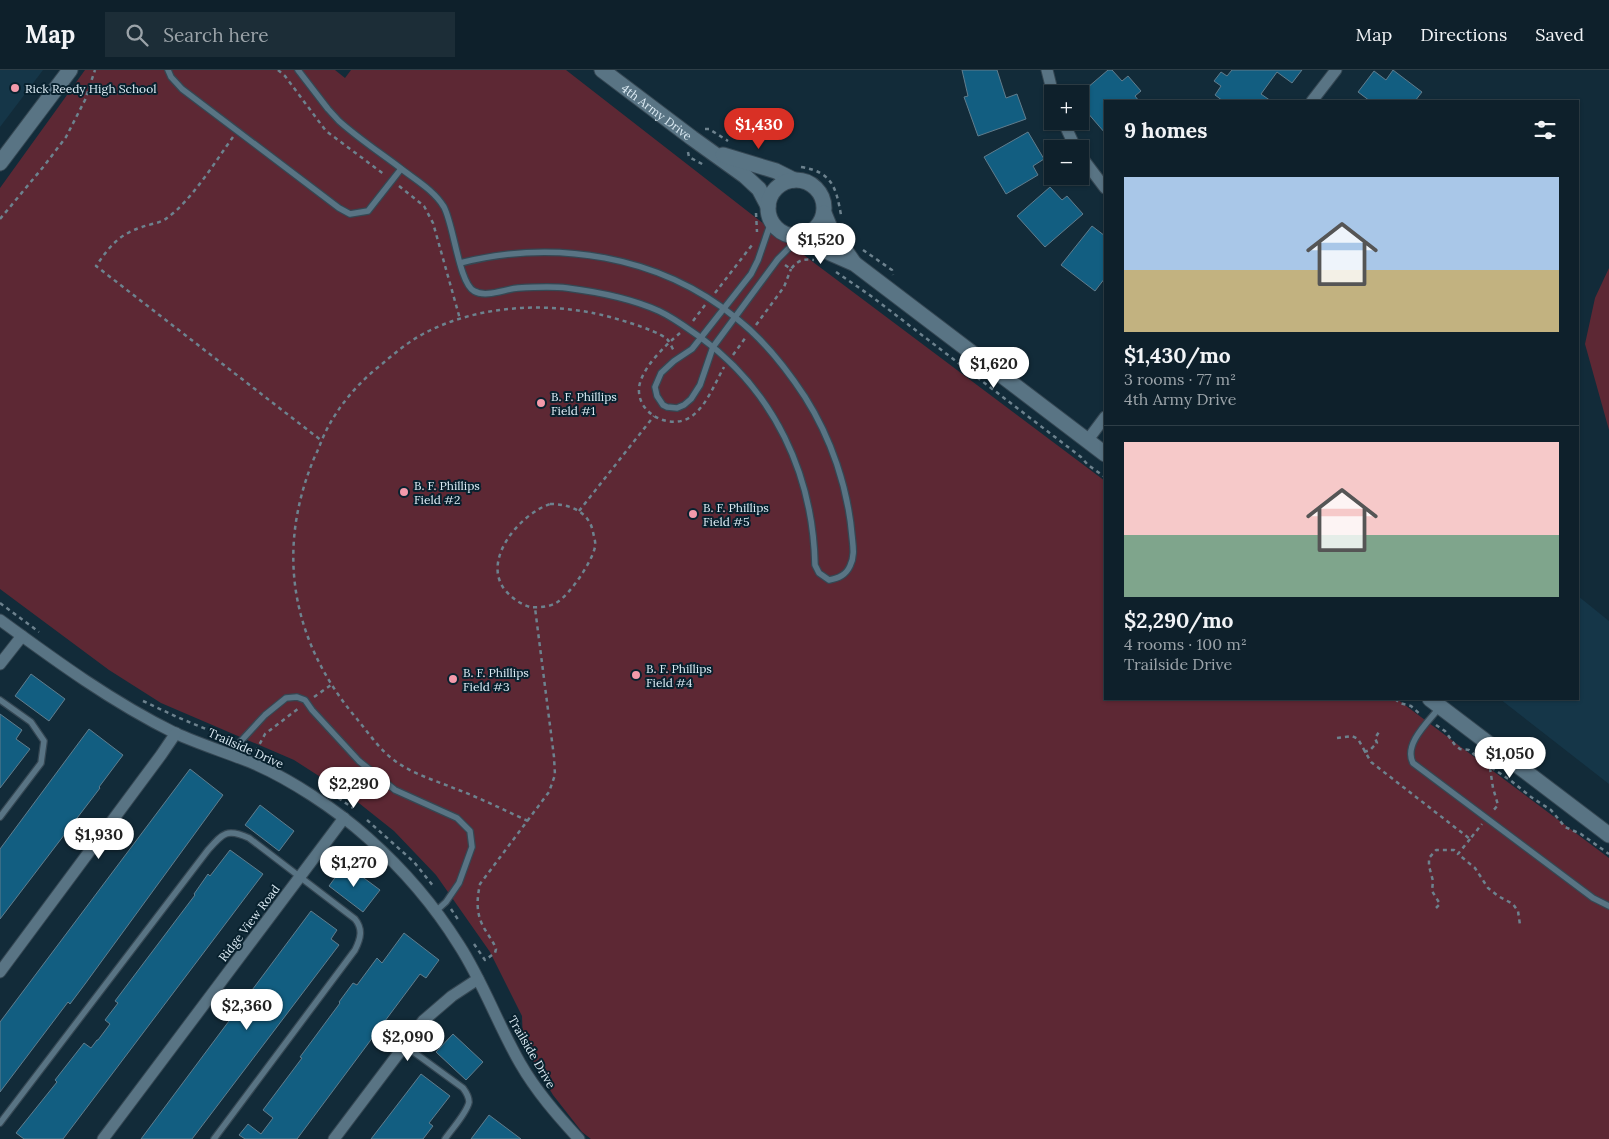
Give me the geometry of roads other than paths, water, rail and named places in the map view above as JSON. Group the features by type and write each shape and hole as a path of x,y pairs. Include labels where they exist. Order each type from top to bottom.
{"street":[{"path":"0,163 70,70"},
{"name":"4th Army Drive","path":"602,70 755,185 768,206 771,222 783,234 802,236 830,253 854,264 1104,453"},
{"path":"1047,70 1051,85"},
{"path":"1313,100 1336,70"},
{"name":"4th Army Drive","path":"712,152 776,171 795,173 803,181 817,189 824,204 824,213 831,230 854,264"},
{"path":"1089,167 1104,187"},
{"path":"768,206 774,191 787,182 795,173"},
{"path":"802,236 813,231 820,223 824,213"},
{"path":"1087,441 1104,419"},
{"name":"Trailside Drive","path":"0,620 101,692 176,733 252,763 279,776 344,818 368,837 414,884 436,911 459,945 532,1082 573,1137"},
{"path":"0,664 22,636"},
{"path":"1435,703 1609,835"},
{"path":"0,972 162,756 176,733"},
{"name":"Ridge View Road","path":"103,1139 344,818"},
{"path":"334,1139 423,1021 452,996 478,979"}],"lane":[{"path":"168,70 170,77 182,89 339,208 350,214 368,211 401,169"},
{"path":"298,70 339,121 432,193 444,208 449,221 460,263 468,286 480,294 535,287 565,288 597,292 625,299 659,311 674,320 713,347 737,368 753,386 780,426 799,470 813,528 817,571 829,580 843,575 849,567 853,554 851,531 844,493 828,442 805,398 791,377 759,340 735,317 699,293 662,275 640,266 593,255 561,252 521,252 460,263"},
{"path":"771,222 758,260 751,274 690,351 665,369 656,382 657,396 663,405 677,408 688,403 700,385 713,347 776,261 802,236"},
{"path":"229,754 265,714 286,698 297,697 305,700 359,761 395,790 457,818 470,831 472,847 459,883 446,902 436,911"},
{"path":"0,700 31,722 44,741 41,763 0,817"},
{"path":"1435,703 1429,721 1412,744 1410,756 1413,763 1593,898 1609,906"},
{"path":"0,1123 208,850 220,837 229,832 237,832 249,838 355,919 360,925 361,932 360,942 355,950 214,1139"},
{"path":"404,1045 463,1088 468,1094 469,1102 466,1110 444,1139"}],"place":[{"name":"Rick Reedy High School","path":"15,88"},
{"name":"B. F. Phillips Field #1","path":"541,403"},
{"name":"B. F. Phillips Field #2","path":"404,492"},
{"name":"B. F. Phillips Field #5","path":"693,514"},
{"name":"B. F. Phillips Field #4","path":"636,675"},
{"name":"B. F. Phillips Field #3","path":"453,679"}]}
